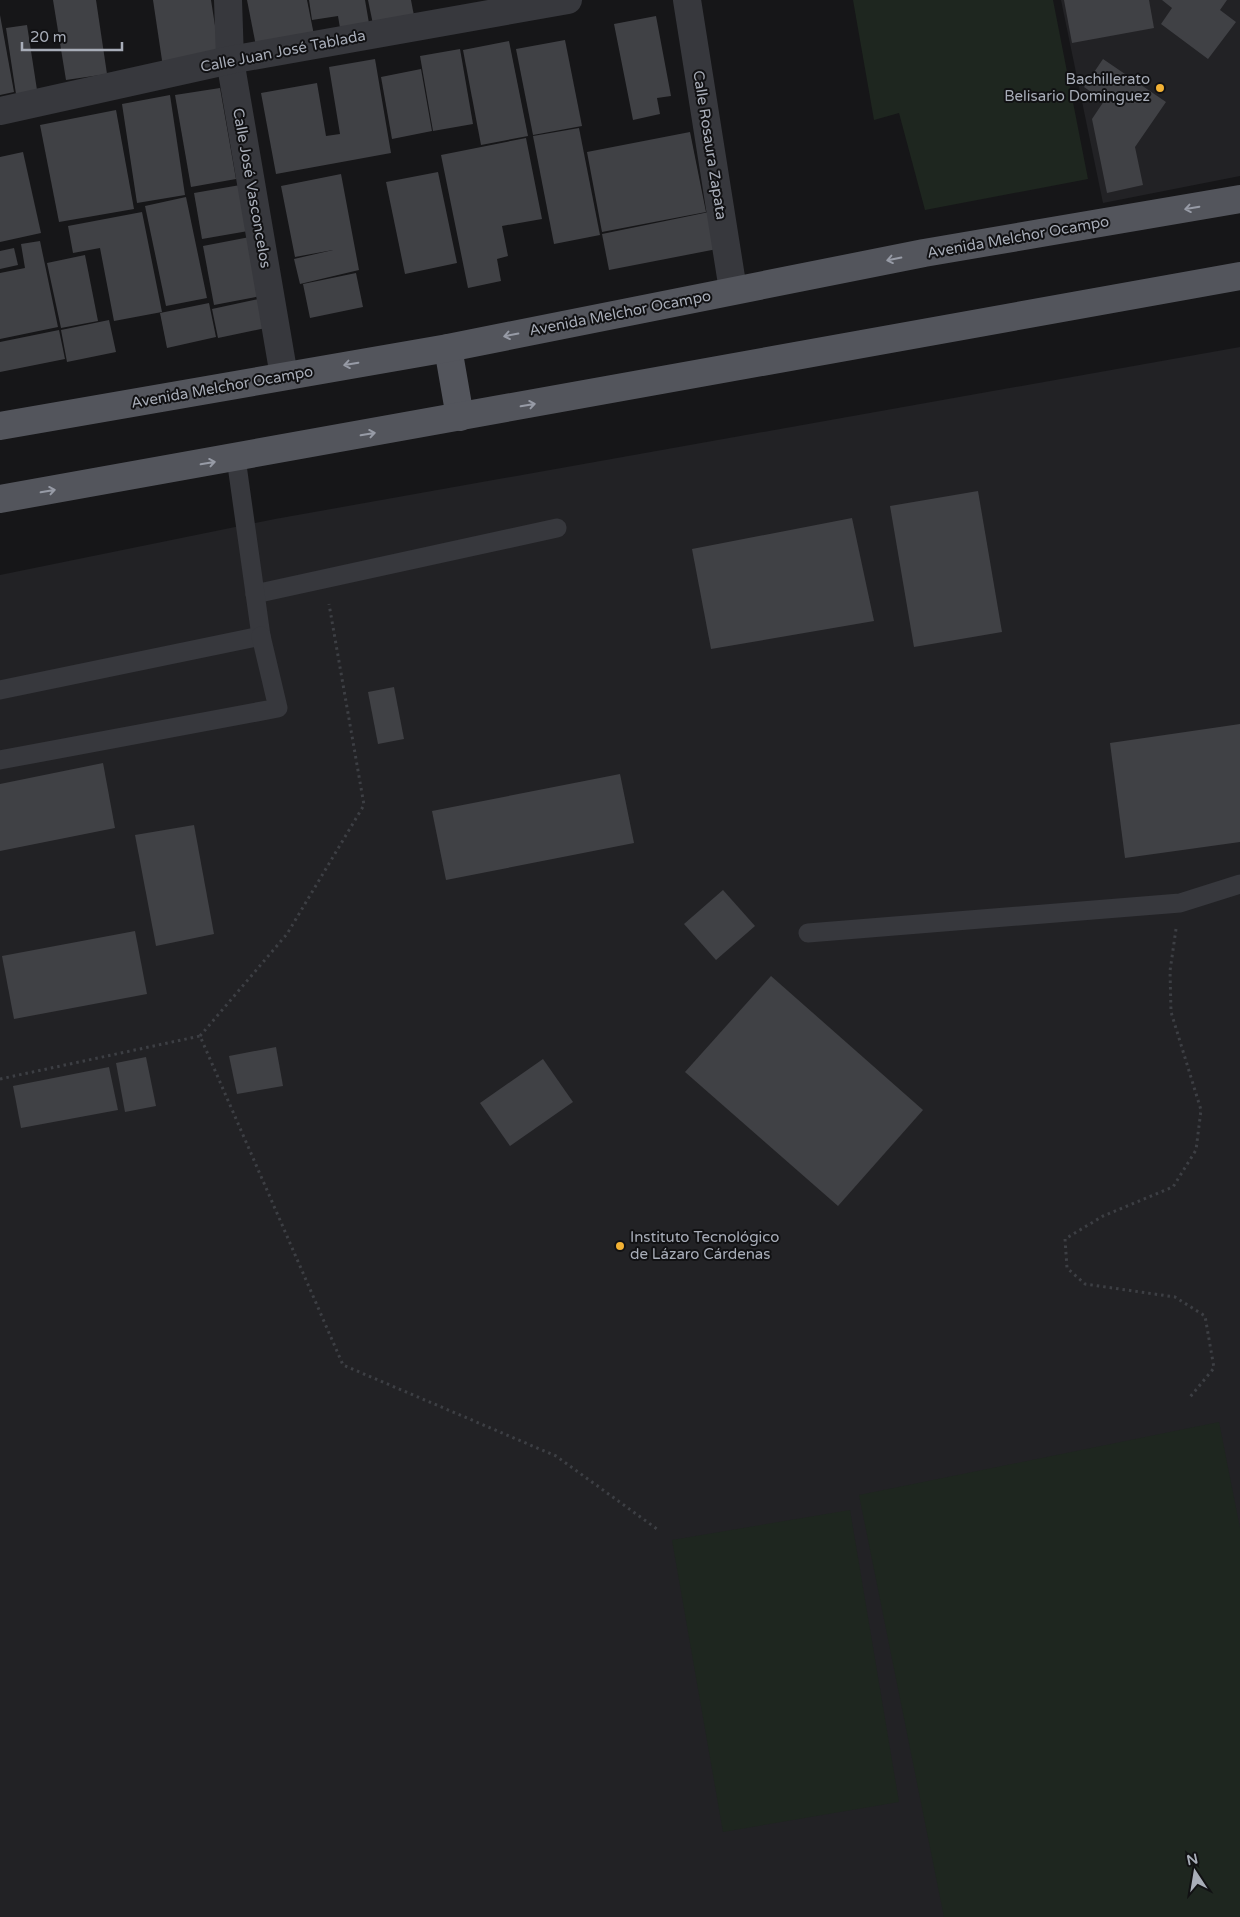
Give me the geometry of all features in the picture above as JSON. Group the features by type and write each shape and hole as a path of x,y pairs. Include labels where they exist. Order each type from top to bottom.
{"main road":[{"name":"Avenida Melchor Ocampo","path":"0,426 448,348 924,253 1240,200"},
{"path":"0,499 1240,276"},
{"path":"448,348 460,417"}],"street":[{"name":"Calle José Vasconcelos","path":"228,0 230,60 284,376"},
{"name":"Calle Juan José Tablada","path":"0,110 230,60 568,0"},
{"name":"Calle Rosaura Zapata","path":"686,0 733,290"}],"lane":[{"path":"0,760 278,708 262,636 236,458"},
{"path":"255,594 557,528"},
{"path":"0,690 262,636"},
{"path":"808,933 1180,904 1240,884"}],"path":[{"path":"0,1079 200,1036 287,934 364,806 325,579"},
{"path":"1180,904 1170,972 1171,1012 1201,1110 1196,1150 1174,1186 1102,1216 1065,1239 1067,1268 1085,1284 1175,1298 1205,1316 1214,1368 1190,1397"},
{"path":"200,1036 343,1365 556,1456 656,1529"}],"shaded area":[{"path":"853,0 1053,0 1088,179 925,210 899,113 874,120"},
{"name":"Bachillerato Belisario Dominguez","path":"1061,0 1240,0 1240,176 1103,203"},
{"name":"Instituto Tecnológico de Lázaro Cárdenas","path":"1240,347 1240,1917 0,1917 0,575 275,519"},
{"path":"1219,1422 1240,1528 1240,1917 944,1917 859,1495"},
{"path":"850,1510 899,1802 723,1832 672,1540"}],"building":[{"path":"53,0 96,0 107,74 66,80"},
{"path":"153,0 211,0 220,58 163,67"},
{"path":"247,0 307,0 314,35 256,46"},
{"path":"309,0 365,0 370,29 341,34 338,16 312,20"},
{"path":"368,0 411,0 415,21 374,29"},
{"path":"1064,0 1149,0 1154,28 1072,43"},
{"path":"1162,0 1227,0 1220,10 1236,22 1208,59 1161,24 1172,8"},
{"path":"0,15 14,92 0,95"},
{"path":"656,16 671,96 657,98 660,114 633,120 614,24"},
{"path":"27,25 37,90 16,94 6,28"},
{"path":"565,40 582,126 533,135 516,49"},
{"path":"509,41 528,136 481,145 463,50"},
{"path":"460,49 473,124 433,131 420,56"},
{"path":"375,59 391,153 276,174 261,93 317,83 326,136 340,134 329,67"},
{"path":"1103,59 1166,102 1135,147 1143,185 1107,193 1092,119 1104,101 1084,87"},
{"path":"421,69 432,131 392,139 381,77"},
{"path":"220,88 236,179 191,187 175,95"},
{"path":"170,95 185,195 137,203 122,104"},
{"path":"116,110 134,209 59,222 40,125"},
{"path":"579,128 600,235 554,244 533,136"},
{"path":"690,132 706,212 602,232 587,152"},
{"path":"526,138 542,219 502,226 508,256 497,259 501,281 468,288 441,155"},
{"path":"23,152 41,233 0,242 0,157"},
{"path":"438,172 457,263 405,274 386,182"},
{"path":"341,174 359,270 300,284 294,259 333,250 295,257 281,186"},
{"path":"246,184 254,230 202,239 194,193"},
{"path":"186,197 207,298 166,306 145,206"},
{"path":"142,212 162,312 114,321 100,248 73,253 68,226"},
{"path":"709,212 717,249 609,270 602,234"},
{"path":"255,236 266,295 214,305 203,246"},
{"path":"40,241 58,327 0,339 0,273 25,268 21,244"},
{"path":"14,248 18,265 0,269 0,251"},
{"path":"85,255 98,321 61,328 47,263"},
{"path":"356,273 363,307 310,318 303,284"},
{"path":"263,298 270,327 218,338 212,309"},
{"path":"209,303 216,337 167,348 160,313"},
{"path":"109,320 116,352 67,362 61,330"},
{"path":"59,330 65,359 0,372 0,342"},
{"path":"978,491 1002,632 914,647 890,506"},
{"path":"852,518 874,621 711,649 692,549"},
{"path":"394,687 404,739 378,744 368,692"},
{"path":"1240,724 1240,842 1125,858 1110,743"},
{"path":"103,763 115,828 0,851 0,784"},
{"path":"620,774 634,843 446,880 432,811"},
{"path":"194,825 214,934 156,946 135,835"},
{"path":"723,890 755,926 716,960 684,924"},
{"path":"135,931 147,994 14,1019 2,956"},
{"path":"771,976 923,1110 838,1206 685,1072"},
{"path":"276,1047 283,1086 237,1094 229,1056"},
{"path":"146,1057 156,1106 125,1112 116,1063"},
{"path":"543,1059 573,1102 510,1146 480,1103"},
{"path":"109,1067 118,1110 21,1128 13,1086"}],"place":[{"name":"Bachillerato Belisario Dominguez","path":"1160,88"},
{"name":"Instituto Tecnológico de Lázaro Cárdenas","path":"620,1246"}]}
